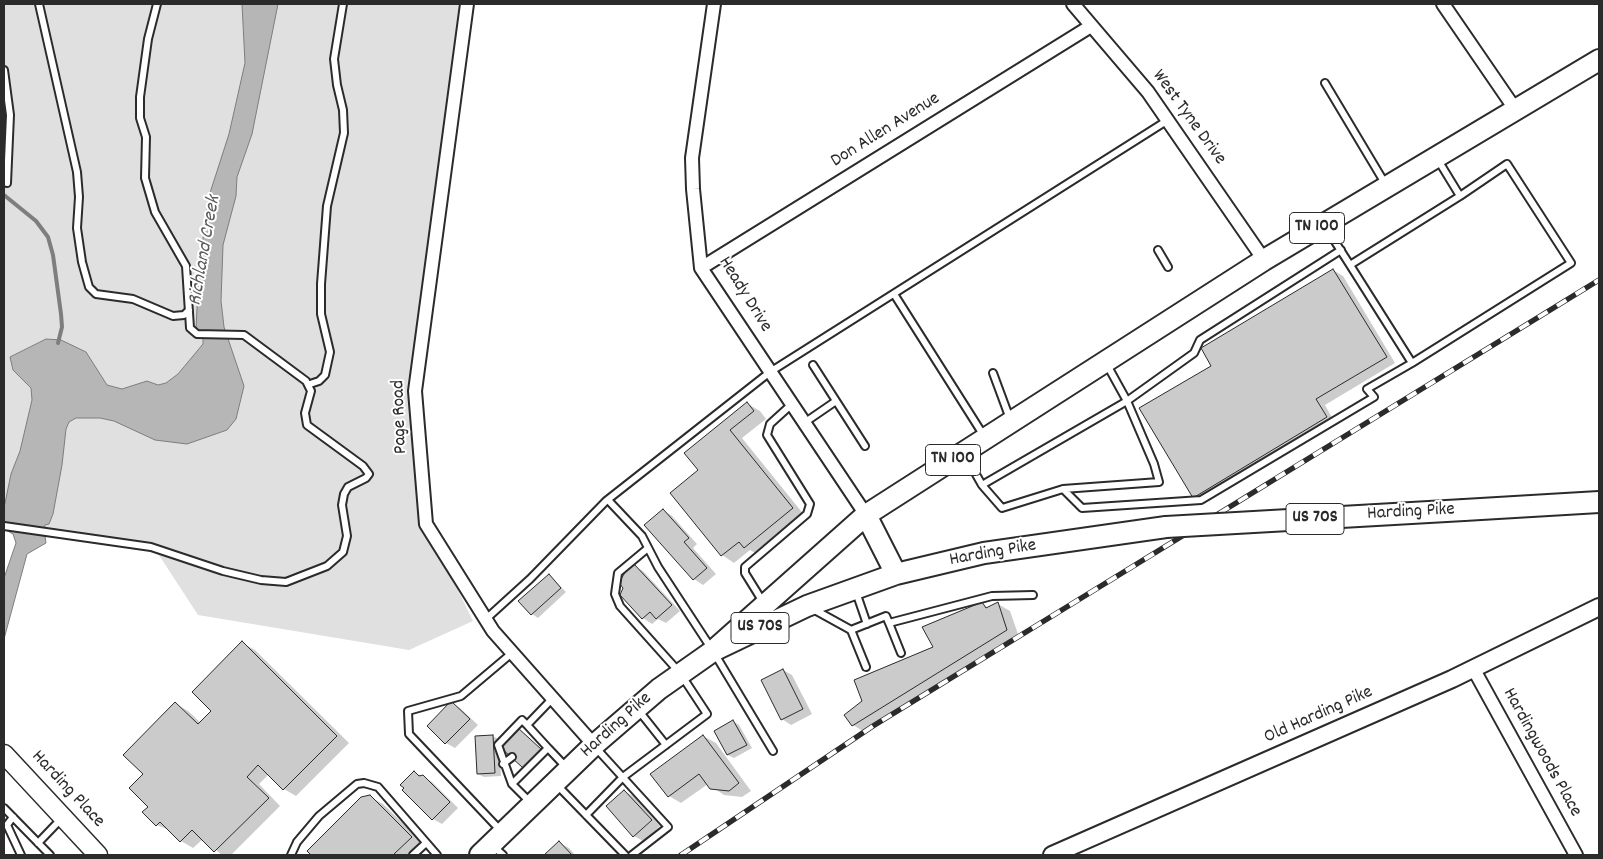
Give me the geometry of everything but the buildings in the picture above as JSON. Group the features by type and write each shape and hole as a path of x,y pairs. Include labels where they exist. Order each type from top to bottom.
{"main road":[{"name":"TN 100","path":"713,651 866,515 1264,260 1599,60"},
{"name":"Harding Pike","path":"495,847 533,805 594,745 680,672 713,651 807,606 896,574 984,553 1166,527 1599,502"},
{"path":"866,515 896,574"},
{"name":"Harding Place","path":"4,754 98,855"}],"street":[{"name":"Page Road","path":"467,4 415,391 426,524 486,619 512,653 594,745"},
{"name":"Heady Drive","path":"714,4 692,158 693,189 701,268 866,515"},
{"name":"West Tyne Drive","path":"1073,4 1148,92 1264,260"},
{"path":"1443,4 1514,110"},
{"name":"Don Allen Avenue","path":"701,268 1091,26"},
{"name":"Old Harding Pike","path":"1052,855 1473,668 1599,607"},
{"name":"Hardingwoods Place","path":"1473,668 1576,855"}],"lane":[{"path":"39,4 77,172 79,197 77,228 80,256 89,287 96,294 133,299 173,316 184,315 189,310"},
{"path":"4,526 160,549 223,571 273,582 293,580 327,566 337,558 346,546 347,533 342,505 345,490 352,484 366,478 369,474 363,466 308,425 305,413 311,391 310,384 247,336 239,334 195,334 190,328 186,266 153,208 145,178 146,138 140,118 140,97 148,39 157,4"},
{"path":"310,384 319,381 324,375 330,352 321,314 321,290 327,206 344,133 343,110 337,86 334,58 343,4"},
{"path":"4,70 10,115 7,183"},
{"path":"1325,82 1387,186"},
{"path":"486,619 530,579 608,500 770,372 1168,120"},
{"path":"1436,156 1460,196"},
{"path":"1063,489 1082,508 1201,500 1374,397 1367,389 1571,264 1507,164 1350,265"},
{"path":"1324,224 1412,363"},
{"path":"1158,250 1168,267"},
{"path":"982,485 1127,401 1194,353 1200,340 1341,250"},
{"path":"894,294 986,438"},
{"path":"963,453 982,485 1002,508 1063,489 1159,482 1154,464 1127,401 1106,362"},
{"path":"813,365 865,446"},
{"path":"993,373 1011,422"},
{"path":"804,423 836,402"},
{"path":"765,605 745,573 745,567 807,514 810,504 767,435 770,424 792,404"},
{"path":"608,500 642,536 773,751"},
{"path":"586,815 623,777 707,714 680,672 620,606 615,594 618,573 648,548"},
{"path":"854,588 867,624"},
{"path":"889,623 992,596 1033,595"},
{"path":"807,606 851,630 866,666"},
{"path":"851,630 886,616 901,653"},
{"path":"495,847 409,734 408,711 462,696 512,653"},
{"path":"527,725 552,699"},
{"path":"637,708 666,745"},
{"path":"533,805 512,784 503,764 498,745 522,720 527,725 532,736 548,748 562,776 586,815 625,855"},
{"path":"594,745 668,827 632,855"},
{"path":"512,784 548,748"},
{"path":"503,764 512,757"},
{"path":"291,855 297,842 319,816 357,784 364,783 378,787 436,855"},
{"path":"4,808 50,855"},
{"path":"13,817 7,825 21,855"},
{"path":"38,843 63,817"},
{"path":"413,855 426,843"}],"shaded area":[{"path":"4,4 467,4 415,391 426,524 473,621 409,650 198,615 155,549 4,528"}],"water":[{"name":"Richland Creek","path":"242,4 278,4 252,134 237,177 236,196 223,245 221,301 224,327 244,386 236,419 227,430 187,444 155,440 114,421 100,418 76,418 69,422 66,429 53,514 49,524 45,525 44,529 46,543 27,554 4,639 4,578 16,543 13,534 4,529 4,508 11,474 20,451 32,400 31,388 13,370 10,357 46,339 61,340 86,352 107,385 122,389 147,381 158,385 166,383 178,374 203,344 203,331 196,329 199,267 209,196 229,134 245,63"}],"waterway":[{"path":"4,195 36,221 48,237 53,255 61,314 62,327 58,343"}],"railway":[{"path":"681,855 873,726 1599,280"}]}
